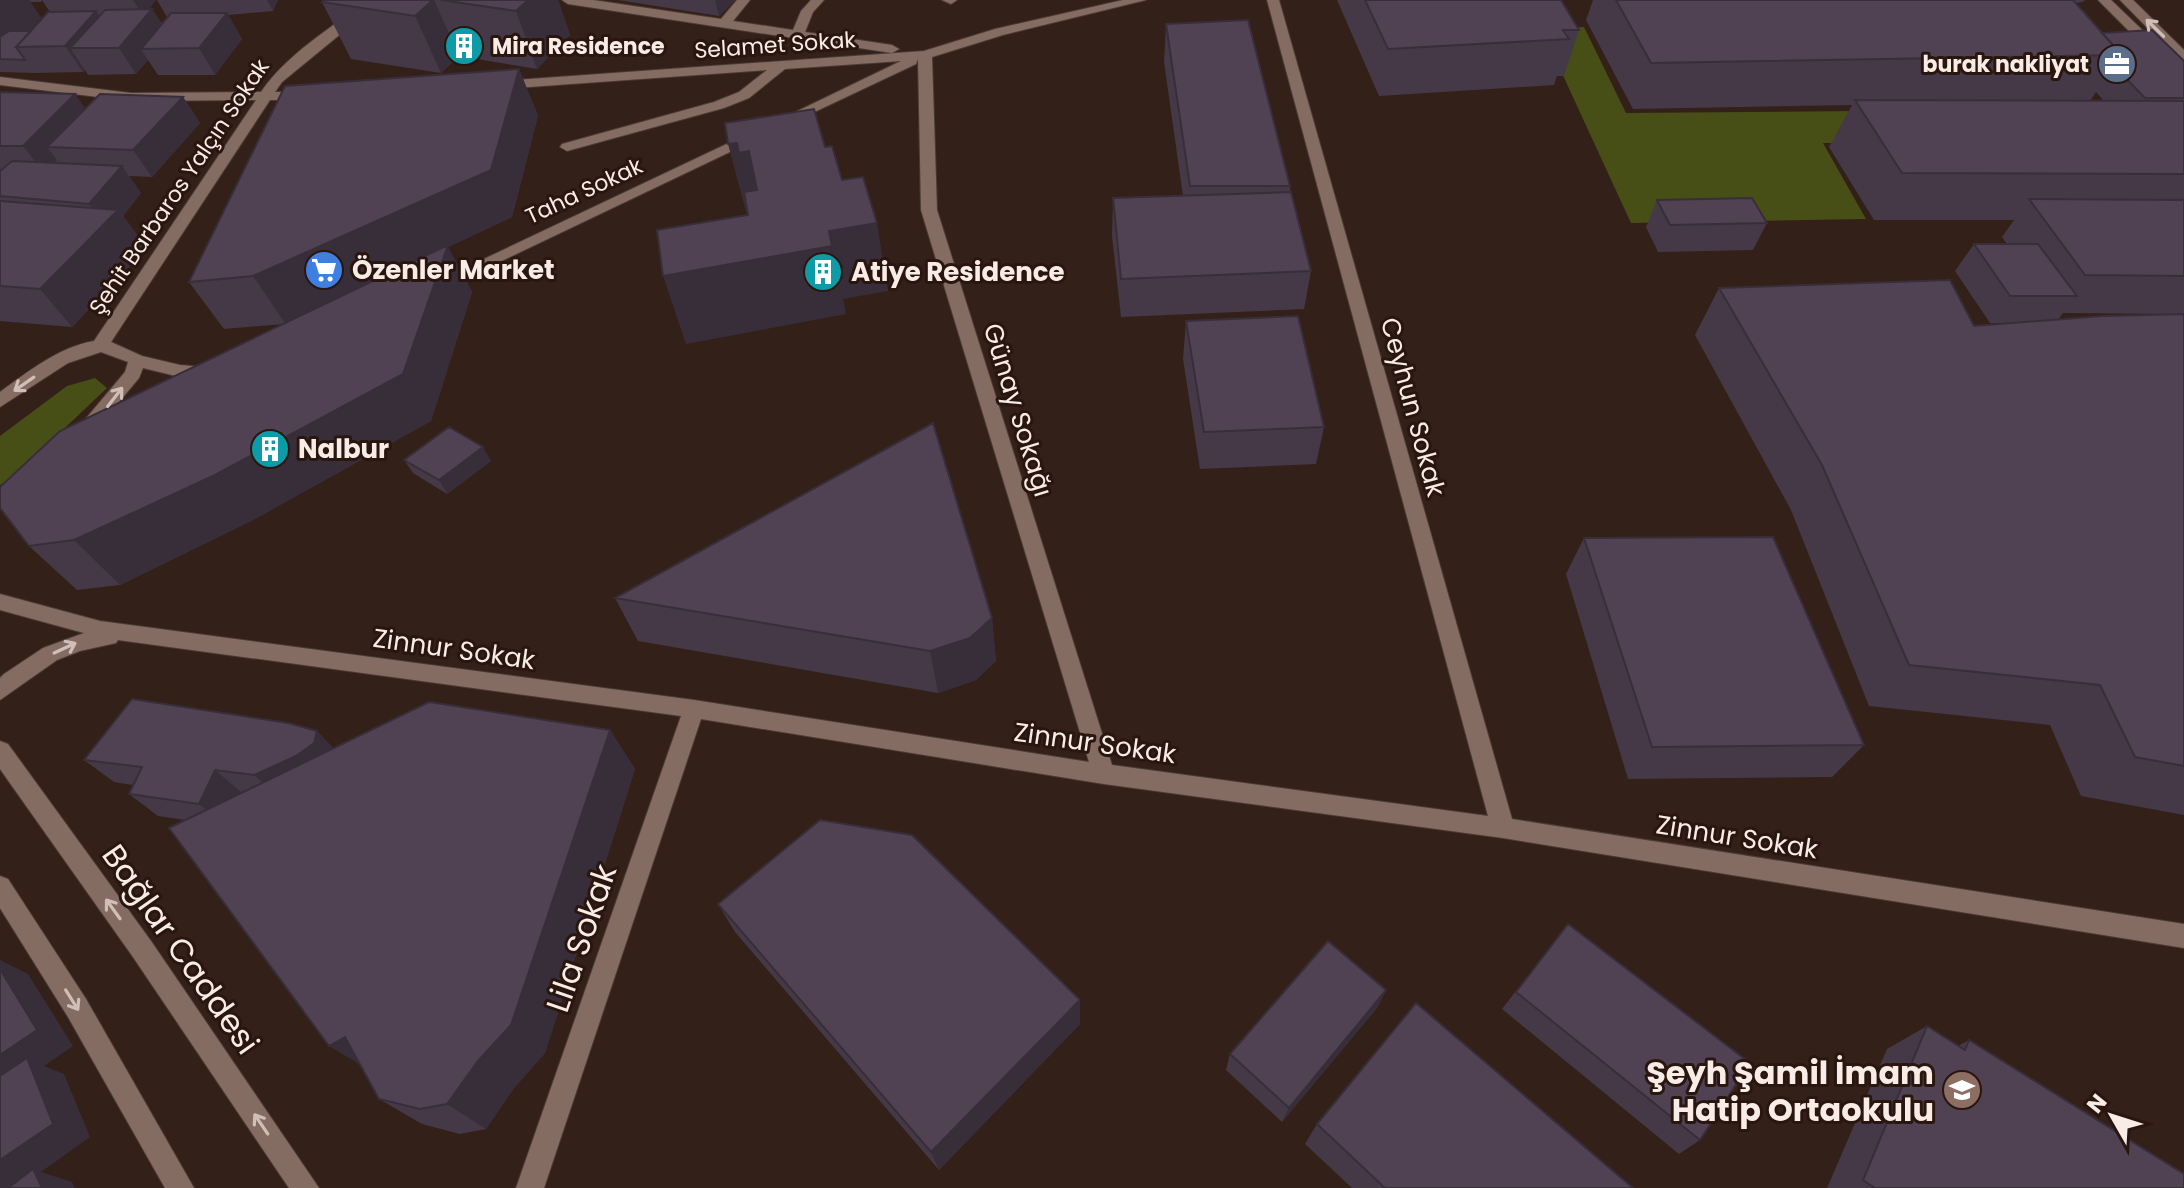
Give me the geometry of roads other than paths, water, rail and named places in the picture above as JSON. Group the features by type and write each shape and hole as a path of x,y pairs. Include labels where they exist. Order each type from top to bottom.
{"street":[{"name":"Şehit Barbaros Yalçın Sokak","path":"100,346 277,79 376,0"},
{"path":"568,0 925,55"},
{"path":"724,24 744,0"},
{"path":"798,34 807,11 818,0"},
{"name":"Selamet Sokak","path":"481,86 925,55 1000,32 1140,0"},
{"name":"Ceyhun Sokak","path":"1273,0 1503,828"},
{"path":"2104,0 2184,78"},
{"path":"2126,0 2184,57"},
{"name":"Taha Sokak","path":"421,292 925,55"},
{"name":"Günay Sokağı","path":"925,55 929,210 1104,774"},
{"path":"567,147 719,105 744,95 780,67"},
{"path":"0,81 131,97 263,99 325,95"},
{"name":"Şehit Barbaros Yalçın Sokak","path":"0,401 68,357 100,346 180,371 234,370"},
{"path":"73,441 104,411 133,374 137,360"},
{"name":"Zinnur Sokak","path":"0,602 100,629 694,709 1104,774 1503,828 2184,936"},
{"path":"0,691 42,659 85,639 141,635"},
{"name":"Lila Sokak","path":"530,1188 694,709"},
{"name":"Bağlar Caddesi","path":"0,751 142,949 305,1188"},
{"path":"0,887 77,1008 180,1188"}],"place":[{"name":"Mira Residence","path":"464,46"},
{"name":"burak nakliyat","path":"2117,64"},
{"name":"Özenler Market","path":"324,270"},
{"name":"Atiye Residence","path":"823,272"},
{"name":"Nalbur","path":"270,449"},
{"name":"Şeyh Şamil İmam Hatip Ortaokulu","path":"1962,1090"}]}
